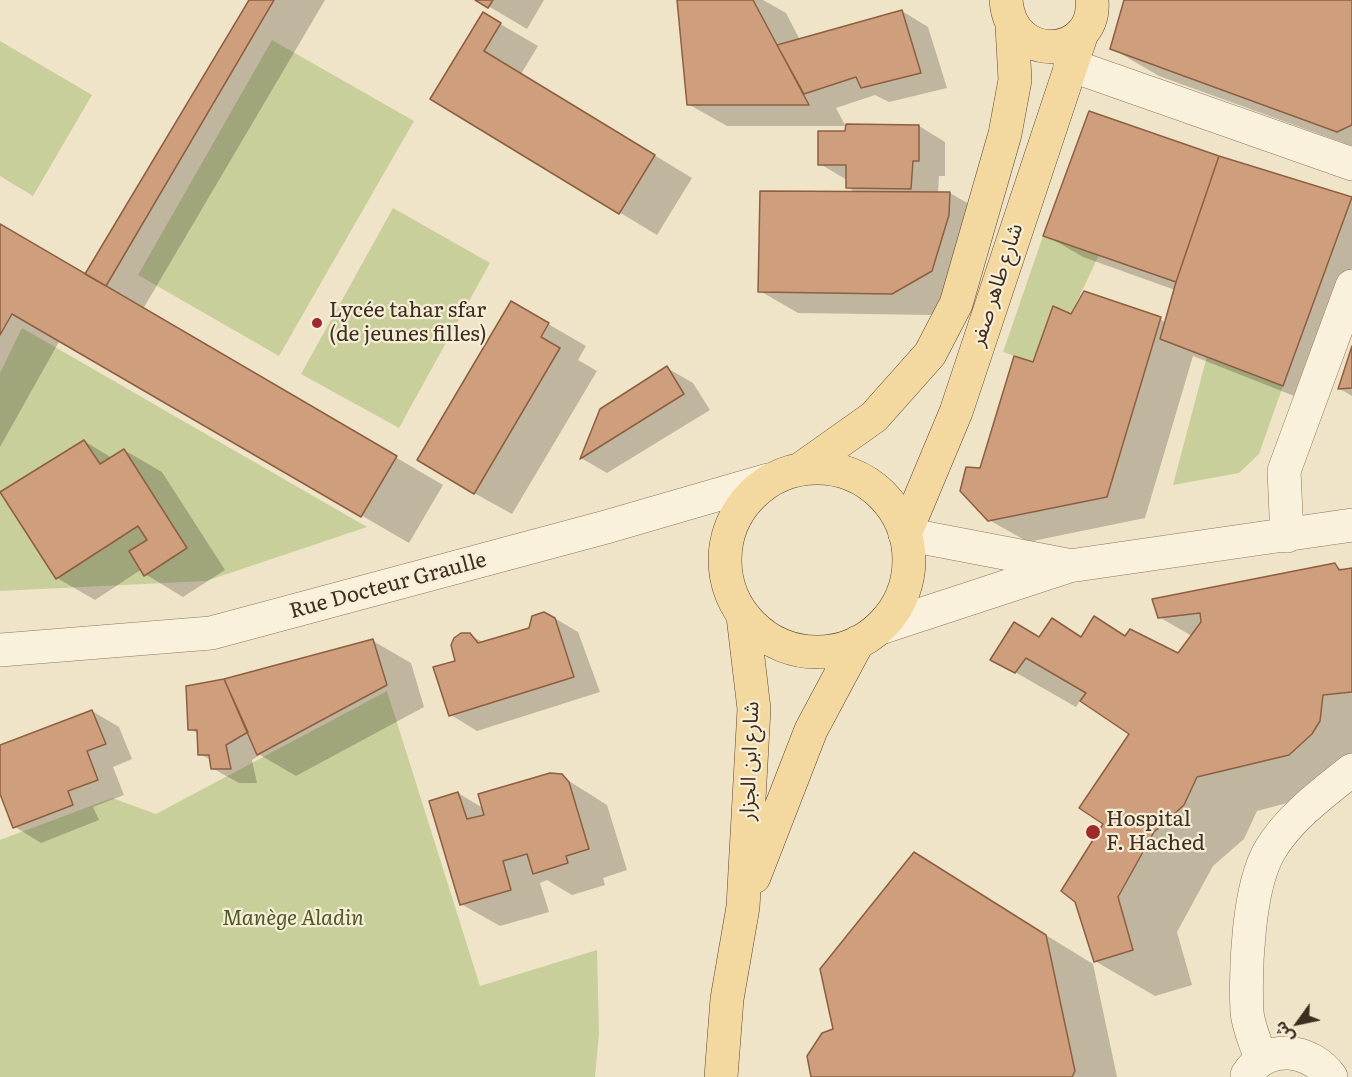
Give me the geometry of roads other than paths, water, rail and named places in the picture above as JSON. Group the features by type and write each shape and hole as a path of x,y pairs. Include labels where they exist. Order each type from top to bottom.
{"main road":[{"name":"شارع طاهر صفر","path":"906,534 956,412 1070,66 1082,33 1090,21 1092,0"},
{"name":"شارع طاهر صفر","path":"802,468 874,417 930,354 956,304 1005,134 1015,80 1009,13"},
{"path":"1009,13 1032,44 1059,47 1082,33"},
{"path":"802,468 829,468 855,475 877,490 895,510 906,534 909,559 906,585 896,608 869,635 828,652 796,650 767,638 743,616 730,593 724,568 726,542 739,511 749,497 768,480 802,468"},
{"name":"شارع ابن الجزار","path":"721,1077 727,999 743,907 754,709 743,616"},
{"name":"شارع ابن الجزار","path":"743,907 812,730 869,635"}],"street":[{"path":"1070,66 1352,164"},
{"path":"1287,536 1284,471 1352,286"},
{"name":"Rue Docteur Graulle","path":"0,650 211,633 606,527 768,480"},
{"path":"869,635 1069,566 1352,525"},
{"path":"906,534 1069,566"},
{"path":"1331,1077 1321,1064 1307,1056 1276,1054 1254,1069 1247,1014 1254,894 1270,850 1282,834 1306,808 1352,770"}],"place":[{"name":"Lycée tahar sfar (de jeunes filles)","path":"317,323"},
{"name":"Hospital F. Hached","path":"1093,832"}],"park label":[{"name":"Manège Aladin","path":"293,919"}]}
